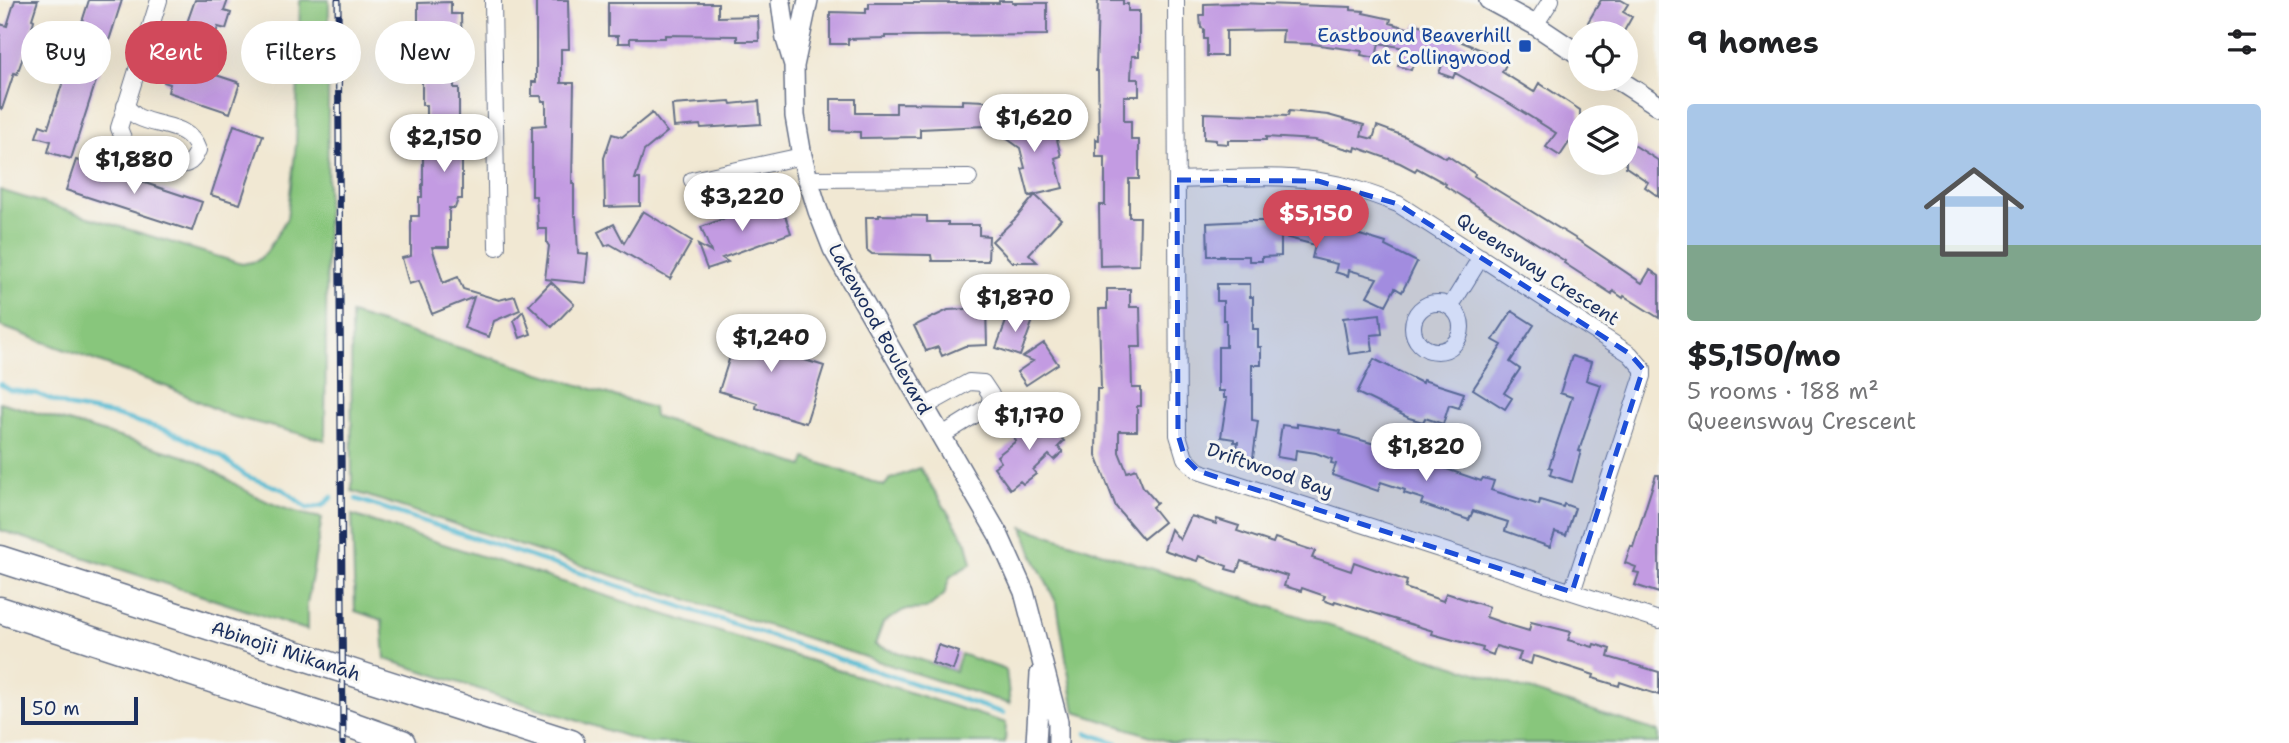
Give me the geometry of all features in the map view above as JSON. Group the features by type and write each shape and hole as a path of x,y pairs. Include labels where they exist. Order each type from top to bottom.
{"main road":[{"name":"Abinojii Mikanah","path":"0,559 571,743"},
{"path":"0,610 402,743"}],"street":[{"path":"125,106 137,116 189,134 198,150 195,157 187,164 175,165 127,148 119,128 125,106 159,0"},
{"path":"493,0 497,247"},
{"path":"779,1 795,3 806,0"},
{"name":"Lakewood Boulevard","path":"806,0 794,66 796,116 802,156 818,211 833,248 999,536 1009,558 1024,592 1042,655 1058,722 1058,743"},
{"name":"Driftwood Bay","path":"1176,0 1178,435 1185,457 1198,471 1659,620"},
{"path":"1489,0 1568,47"},
{"path":"1535,25 1551,0"},
{"name":"Lakewood Boulevard","path":"779,1 794,66"},
{"path":"1636,91 1659,106"},
{"path":"692,180 802,156"},
{"path":"808,179 968,177"},
{"name":"Queensway Crescent","path":"1177,180 1276,178 1318,181 1359,189 1398,204 1630,354 1643,369 1640,385 1572,592"},
{"path":"1450,307 1481,257"},
{"path":"924,407 969,382 983,383 991,395 989,406 941,436"},
{"name":"Lakewood Boulevard","path":"1036,743 1042,655"}],"highlighted area":[{"path":"1177,180 1318,181 1398,204 1630,354 1643,369 1572,592 1198,471 1185,458 1178,435"}],"green space":[{"path":"300,0 329,0 329,21 299,21"},
{"path":"298,84 328,84 325,440 230,416 170,388 0,326 0,190 242,264 257,261 266,253 287,218 296,145"},
{"path":"351,314 653,408 654,416 803,466 806,458 884,486 890,479 920,468 967,543 972,563 950,577 944,595 926,609 904,610 883,623 875,645 955,671 961,654 1006,670 1010,704 352,491"},
{"path":"0,402 187,457 266,501 288,510 322,518 307,604 307,630 0,530"},
{"path":"352,515 1006,723 1005,743 647,743 385,659 382,620 355,611"},
{"path":"1023,527 1659,732 1659,743 1173,743 1075,712 1057,604 1034,558"}],"building":[{"path":"15,0 38,0 32,19 34,21 21,21 21,63 17,74 14,73 2,109 0,24 7,26"},
{"path":"89,0 122,0 111,34 111,21 82,21"},
{"path":"195,0 228,0 224,11 231,13 227,26 227,21 188,21"},
{"path":"536,0 568,0 569,49 561,49 561,83 574,83 572,184 578,253 588,254 585,283 545,279 549,246 547,229 538,229 536,196 532,196 532,126 546,125 546,101 542,101 541,96 532,96 532,82 536,82"},
{"path":"1098,0 1123,0 1123,4 1128,4 1128,11 1139,11 1139,56 1132,56 1131,79 1139,79 1139,96 1124,96 1124,121 1131,121 1131,140 1139,140 1139,179 1129,179 1129,217 1140,217 1139,265 1100,266 1099,205 1105,205 1105,157 1096,157 1096,139 1099,140 1096,71"},
{"path":"1601,0 1621,0 1628,4 1623,12 1632,17 1630,21 1589,21"},
{"path":"451,2 451,14 461,14 461,21 418,21 418,3"},
{"path":"608,3 718,3 718,17 758,16 759,41 737,41 737,36 665,35 665,38 630,38 630,43 618,43 618,36 608,36"},
{"path":"869,3 1047,3 1047,35 885,36 848,39 848,44 830,44 830,12 866,13"},
{"path":"1204,4 1351,7 1351,10 1391,19 1390,23 1414,30 1417,24 1428,28 1491,54 1507,63 1502,72 1534,92 1539,83 1572,105 1568,105 1568,144 1560,156 1546,147 1556,133 1455,73 1453,78 1439,73 1443,63 1417,54 1411,70 1398,66 1404,48 1379,43 1376,58 1361,55 1362,51 1282,43 1283,30 1226,31 1226,56 1207,56 1207,39 1204,39 1200,15 1204,15"},
{"path":"227,79 240,83 230,113 168,92 170,84 227,84"},
{"path":"62,84 95,84 71,159 48,152 51,141 36,137 40,125 48,128"},
{"path":"422,84 454,84 454,88 459,88 462,199 458,199 455,208 449,208 449,247 432,247 443,283 458,277 463,289 499,300 515,296 520,310 494,321 489,337 464,328 474,297 432,314 419,281 409,284 402,258 411,256 411,216 419,216 419,197 422,197 423,157 426,157 426,105 422,105"},
{"path":"831,99 856,99 856,113 896,113 896,103 962,104 962,100 985,101 985,126 920,129 920,137 860,138 860,132 831,131"},
{"path":"730,101 731,104 759,101 761,124 674,127 672,105"},
{"path":"1005,108 1024,120 1013,137 1054,127 1061,156 1055,158 1063,188 1029,196 1020,148 992,128"},
{"path":"1289,111 1328,115 1364,125 1361,136 1373,139 1377,126 1404,136 1446,158 1448,156 1475,174 1474,176 1642,283 1650,270 1659,276 1659,318 1624,296 1623,298 1613,291 1612,294 1564,263 1565,261 1445,186 1446,184 1417,168 1415,171 1356,147 1355,151 1315,140 1266,137 1266,140 1228,140 1228,144 1204,139 1204,113 1288,116"},
{"path":"652,113 667,132 644,151 635,179 640,179 640,206 605,207 604,158 612,134 622,137"},
{"path":"234,125 263,135 240,204 211,195"},
{"path":"1638,148 1659,161 1659,197 1645,187 1648,182 1638,175"},
{"path":"76,160 202,202 192,231 66,190"},
{"path":"1035,195 1061,219 1029,254 1037,262 1012,262 992,241"},
{"path":"766,204 768,210 782,207 791,233 722,258 728,262 707,269 698,245 711,252 701,227 744,208 745,211"},
{"path":"643,211 692,241 670,279 610,244 605,246 598,232 614,224 624,243"},
{"path":"927,216 927,222 979,225 979,235 989,236 988,261 932,261 931,255 872,254 867,250 866,217"},
{"path":"1299,221 1316,225 1317,222 1386,243 1385,246 1417,262 1402,292 1395,288 1386,305 1367,296 1377,278 1349,270 1348,276 1335,272 1337,264 1312,258 1315,245 1281,236 1281,256 1249,261 1249,256 1208,256 1207,223"},
{"path":"551,282 574,304 552,327 529,305"},
{"path":"1217,284 1250,284 1250,297 1253,297 1253,329 1258,329 1261,365 1252,365 1252,420 1258,421 1253,458 1236,456 1238,442 1221,437 1227,398 1224,398 1224,391 1218,391 1218,347 1226,347 1226,320 1223,320 1223,301 1217,301"},
{"path":"1107,289 1130,289 1130,307 1140,307 1141,347 1131,347 1132,388 1141,388 1141,406 1137,406 1137,431 1119,431 1119,452 1127,472 1136,469 1143,487 1157,503 1152,507 1164,522 1143,539 1116,507 1096,455 1097,389 1101,389 1099,309 1107,309"},
{"path":"986,308 987,345 965,346 942,356 938,347 926,351 914,326 948,310"},
{"path":"523,311 531,334 520,338 514,320"},
{"path":"1010,311 1033,320 1020,356 996,348"},
{"path":"1512,311 1534,325 1510,362 1520,369 1504,393 1512,398 1505,409 1473,389 1502,345 1493,340"},
{"path":"1380,314 1382,334 1371,335 1373,351 1349,354 1343,318"},
{"path":"741,322 794,339 789,355 824,366 806,423 756,408 757,403 719,391"},
{"path":"1044,343 1058,364 1026,385 1017,372 1033,361 1023,357"},
{"path":"1572,356 1591,362 1586,380 1601,385 1579,451 1572,482 1550,475 1552,468 1549,467 1572,397 1560,393"},
{"path":"1374,359 1422,383 1423,380 1464,393 1459,408 1449,405 1443,424 1425,418 1423,422 1357,393"},
{"path":"1039,414 1064,441 1058,447 1063,452 1054,460 1049,455 1033,470 1036,474 1023,484 1020,481 1010,489 994,467 1001,462 997,456 1016,441 1014,438"},
{"path":"1297,424 1341,431 1340,434 1392,449 1391,452 1408,458 1407,463 1433,471 1435,465 1481,481 1483,478 1494,481 1491,490 1539,505 1540,500 1575,508 1566,535 1555,532 1550,547 1505,531 1508,522 1473,511 1469,520 1421,504 1423,499 1381,482 1378,491 1332,475 1336,464 1331,463 1332,459 1316,453 1296,450 1295,460 1277,457 1282,425 1297,427"},
{"path":"1656,475 1659,475 1659,593 1635,585 1639,573 1634,572 1636,567 1625,563 1631,546 1633,547"},
{"path":"1191,516 1216,524 1217,519 1239,526 1237,531 1273,543 1275,538 1315,551 1312,558 1351,571 1354,562 1407,581 1405,588 1443,601 1446,593 1489,607 1486,617 1509,625 1529,631 1531,622 1571,632 1568,640 1610,649 1608,657 1659,672 1659,695 1620,682 1619,686 1593,678 1594,675 1538,657 1533,656 1531,664 1518,660 1521,653 1496,646 1493,655 1482,651 1483,648 1432,634 1433,631 1335,601 1334,604 1323,600 1325,596 1302,588 1301,591 1284,586 1287,576 1241,561 1237,572 1199,556 1197,561 1164,550 1171,529 1180,540"},
{"path":"938,645 959,652 953,670 932,663"}],"waterway":[{"path":"0,384 10,390 37,394 70,407 114,415 169,431 219,455 246,476 284,490 307,508 322,506 332,497"},
{"path":"356,499 1003,713"},
{"path":"1087,733 1117,743"}],"railway":[{"path":"338,0 343,743"}],"place":[{"name":"Eastbound Beaverhill at Collingwood","path":"1525,46"}]}
